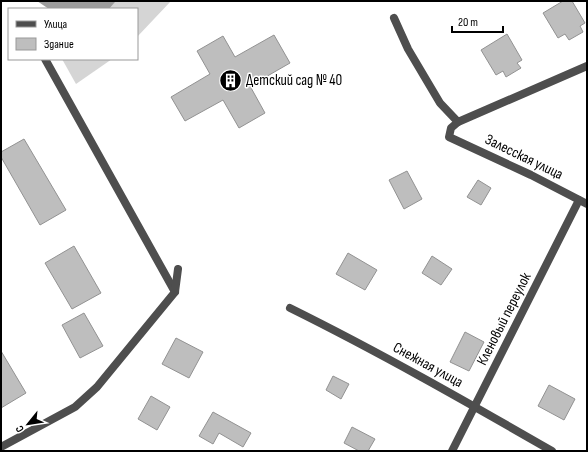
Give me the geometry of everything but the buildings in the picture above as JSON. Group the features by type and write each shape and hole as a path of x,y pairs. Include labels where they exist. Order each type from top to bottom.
{"street":[{"path":"394,18 408,49 440,102 458,122 587,66"},
{"path":"46,60 175,292"},
{"name":"Залесская улица","path":"458,122 451,128 449,137 531,175 587,204"},
{"name":"Кленовый переулок","path":"452,451 579,200"},
{"path":"1,447 75,407 97,387 175,292 178,269"},
{"name":"Снежная улица","path":"290,308 348,337 552,451"}],"shaded area":[{"path":"37,1 116,1 110,8 48,8"},
{"path":"116,1 171,1 138,36 138,8 110,8"},
{"path":"63,60 111,60 76,84"}],"place":[{"name":"Детский сад № 40","path":"230,80"}]}
